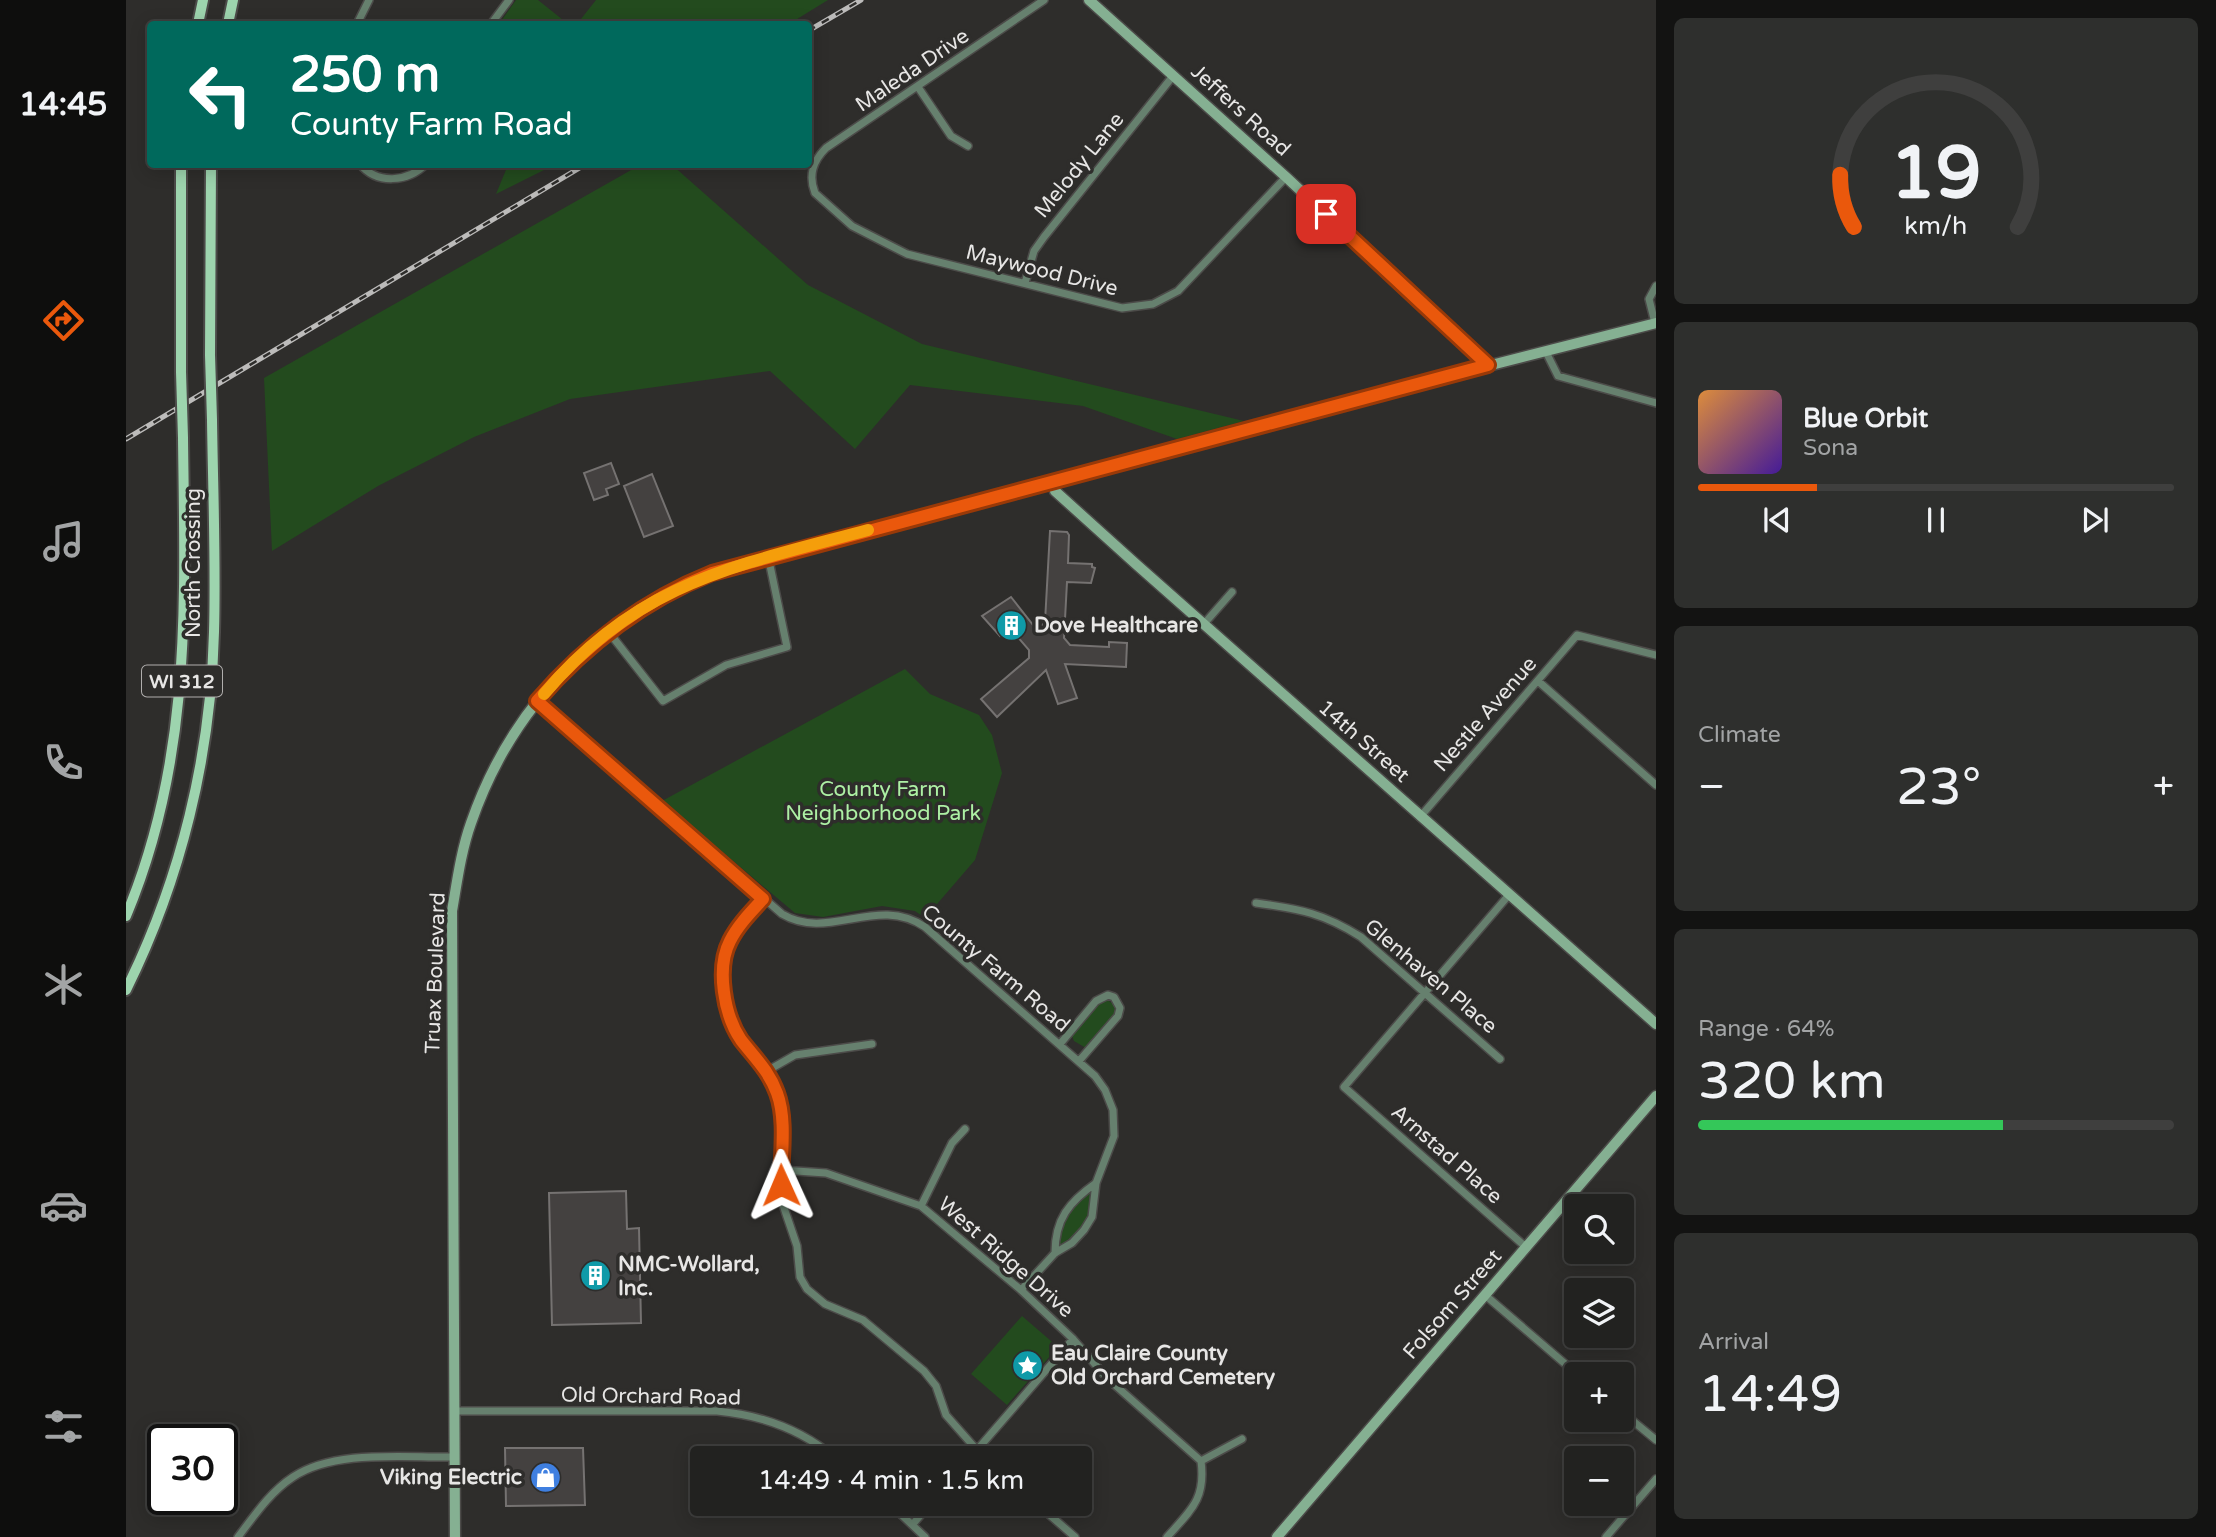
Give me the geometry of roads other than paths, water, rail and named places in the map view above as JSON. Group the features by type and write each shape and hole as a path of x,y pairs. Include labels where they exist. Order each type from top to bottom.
{"main road":[{"path":"199,21 203,0"},
{"path":"229,21 233,0"},
{"name":"Jeffers Road","path":"1089,0 1286,177 1488,365"},
{"name":"North Crossing","path":"126,916 150,848 164,794 182,681 184,622 181,168"},
{"name":"North Crossing","path":"126,990 161,911 178,856 204,746 214,633 210,355 211,168"},
{"name":"Truax Boulevard","path":"455,1537 453,911 463,852 481,796 509,743 537,701 572,662 608,631 655,599 690,582 768,556 1655,323"},
{"name":"14th Street","path":"1053,481 1055,491 1203,625 1656,1024"},
{"name":"Folsom Street","path":"1277,1537 1656,1096"}],"street":[{"path":"358,21 369,0"},
{"path":"493,21 509,0"},
{"name":"Maleda Drive","path":"811,178 814,162 826,148 1044,0"},
{"name":"Melody Lane","path":"1025,283 1034,251 1044,237 1173,76"},
{"path":"918,87 951,136 968,146"},
{"path":"363,168 386,181 410,176 421,168"},
{"name":"Maywood Drive","path":"811,178 815,193 831,210 887,245 927,260 1122,308 1167,298 1189,281 1286,177"},
{"path":"1655,323 1649,299 1656,286"},
{"path":"1546,352 1558,376 1656,403"},
{"path":"608,631 663,701 726,665 788,647 768,556"},
{"path":"1203,625 1232,592"},
{"name":"Nestle Avenue","path":"1420,817 1577,635 1656,655"},
{"path":"1538,681 1656,785"},
{"name":"County Farm Road","path":"537,701 763,899 792,920 828,923 882,913 910,918 925,927 1060,1044 1105,1090 1113,1110 1114,1136 1096,1183 1092,1217 1072,1243 1055,1253 1021,1290"},
{"path":"1426,992 1508,896"},
{"path":"763,899 736,929 726,948 725,988 735,1029 767,1071 781,1110 782,1199 797,1246 800,1277 807,1289 825,1304 863,1320 924,1371 936,1386 946,1415 973,1446"},
{"name":"Glenhaven Place","path":"1256,903 1310,910 1337,921 1361,937 1426,992 1500,1059"},
{"name":"Arnstad Place","path":"1426,992 1344,1087 1527,1248"},
{"path":"1060,1044 1101,997 1114,997 1120,1008 1118,1016 1079,1061"},
{"path":"767,1071 795,1055 872,1044"},
{"path":"921,1206 952,1143 964,1129"},
{"name":"West Ridge Drive","path":"781,1170 826,1173 921,1206 1021,1290 1073,1339 1107,1378 1201,1461"},
{"name":"County Farm Road","path":"1055,1253 1055,1237 1060,1219 1069,1206 1096,1183"},
{"path":"1485,1295 1564,1363"},
{"path":"980,1446 1073,1339"},
{"name":"Old Orchard Road","path":"454,1411 717,1410 739,1413 784,1426 820,1446"},
{"path":"1634,1422 1656,1440"},
{"path":"1167,1537 1198,1502 1204,1479 1201,1461 1242,1439"},
{"path":"238,1537 292,1477 323,1463 347,1459 454,1457"},
{"path":"1606,1537 1656,1479"},
{"path":"904,1516 925,1537"},
{"path":"913,1524 920,1516"},
{"path":"1051,1516 1075,1537"}],"railway":[{"path":"812,29 861,0"},
{"path":"126,439 579,168"}],"place":[{"name":"Dove Healthcare","path":"1011,625"},
{"name":"NMC-Wollard, Inc.","path":"595,1276"},
{"name":"Eau Claire County Old Orchard Cemetery","path":"1028,1365"},
{"name":"Viking Electric","path":"545,1477"}],"park label":[{"name":"County Farm Neighborhood Park","path":"883,801"}]}
